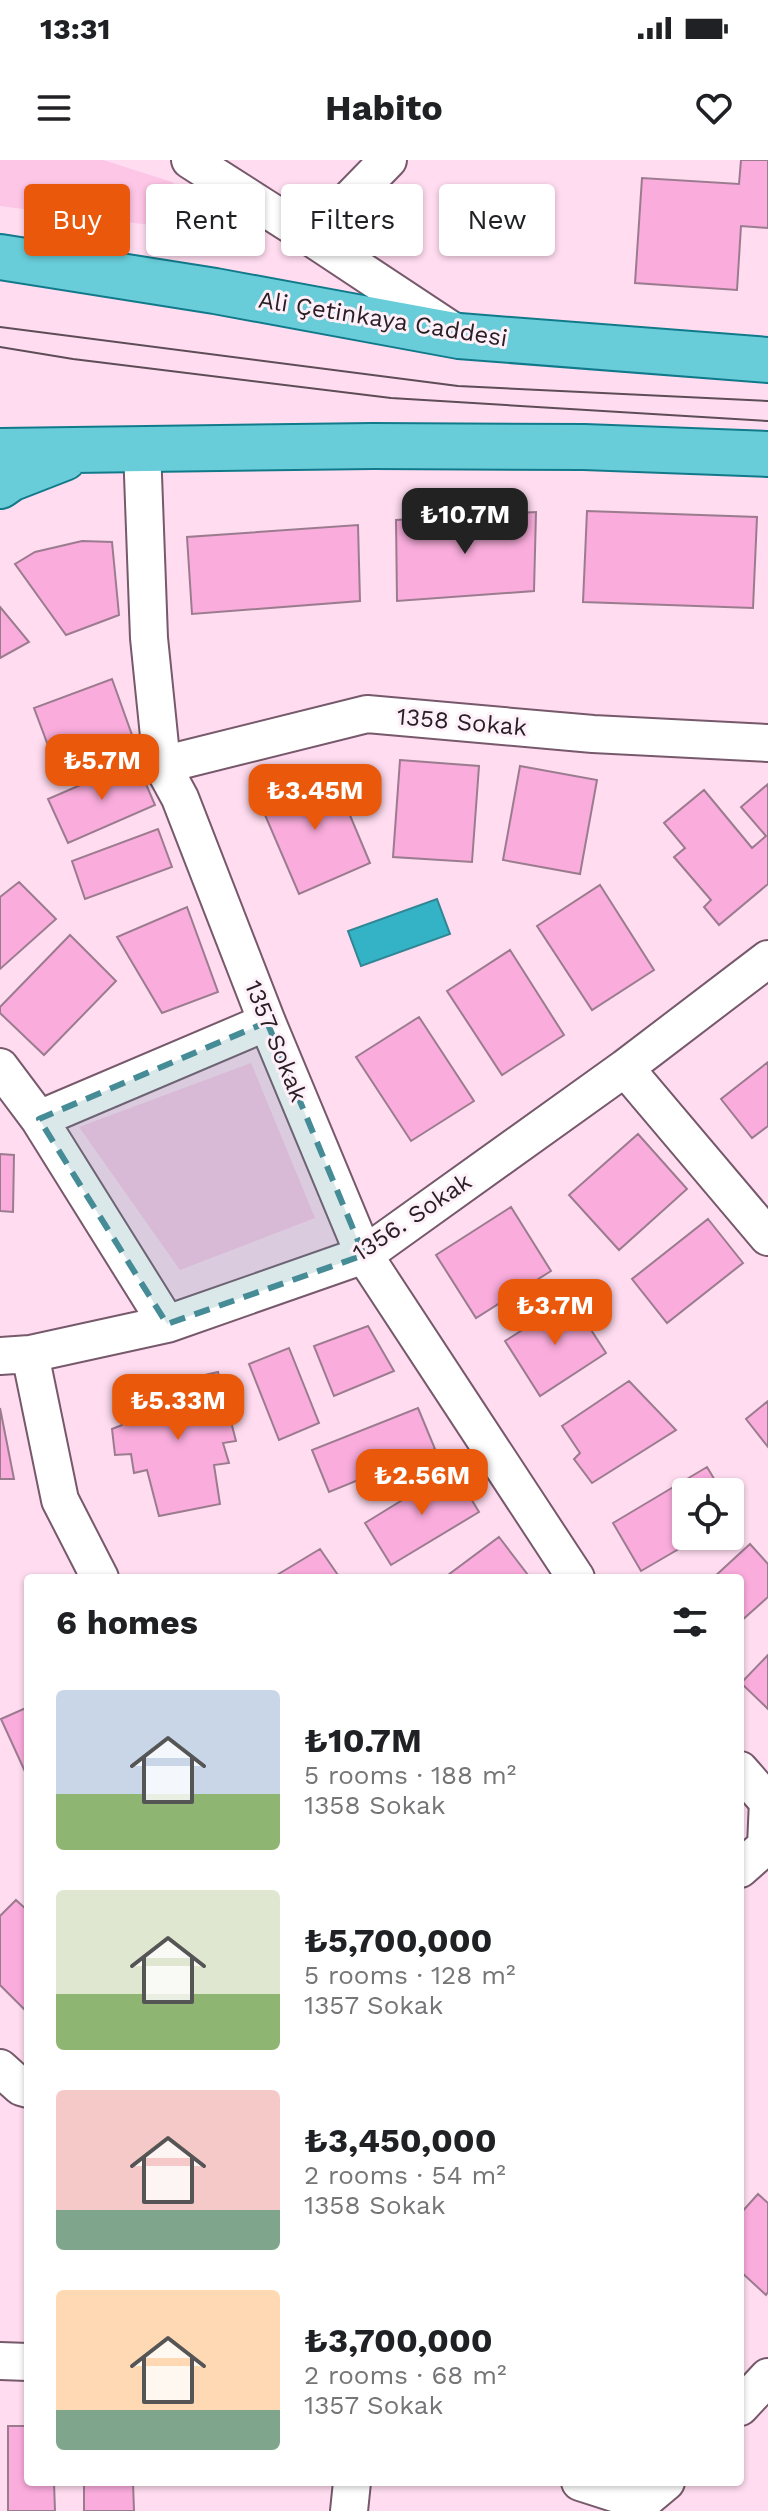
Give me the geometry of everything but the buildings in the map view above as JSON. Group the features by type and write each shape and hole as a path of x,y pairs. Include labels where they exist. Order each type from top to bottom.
{"main road":[{"name":"Ali Çetinkaya Caddesi","path":"0,257 215,291 459,336 768,360"},
{"path":"0,451 373,446 569,447 768,454"},
{"path":"0,486 10,479 84,450"}],"street":[{"path":"190,160 281,218"},
{"path":"365,184 388,160"},
{"path":"339,256 459,336"},
{"name":"1357 Sokak","path":"142,448 149,638 162,765 180,798 267,1022 364,1255 573,1574"},
{"name":"1358 Sokak","path":"162,765 367,714 593,734 768,743"},
{"name":"1356. Sokak","path":"15,1355 167,1324 364,1255 625,1068 768,959"},
{"path":"39,1119 267,1022"},
{"path":"0,1067 39,1119 167,1324"},
{"path":"625,1068 768,1237"},
{"path":"15,1355 60,1500 98,1574"},
{"path":"744,1774 768,1801 766,1846 744,1865"},
{"path":"0,2361 24,2362"},
{"path":"744,2403 768,2377"},
{"path":"349,2511 352,2486"},
{"path":"592,2486 642,2502 661,2486"}],"highlighted area":[{"path":"267,1022 364,1255 167,1324 39,1119"}],"shaded area":[{"path":"0,160 103,160 174,184 146,184 146,224 130,222 130,184 24,184 24,209 0,206"},
{"path":"251,1063 315,1218 180,1270 79,1127"}],"water":[{"path":"437,899 450,934 361,966 348,931"}],"tram line":[{"path":"0,327 458,386 768,401"},
{"path":"0,347 73,359 391,398 768,421"}]}
